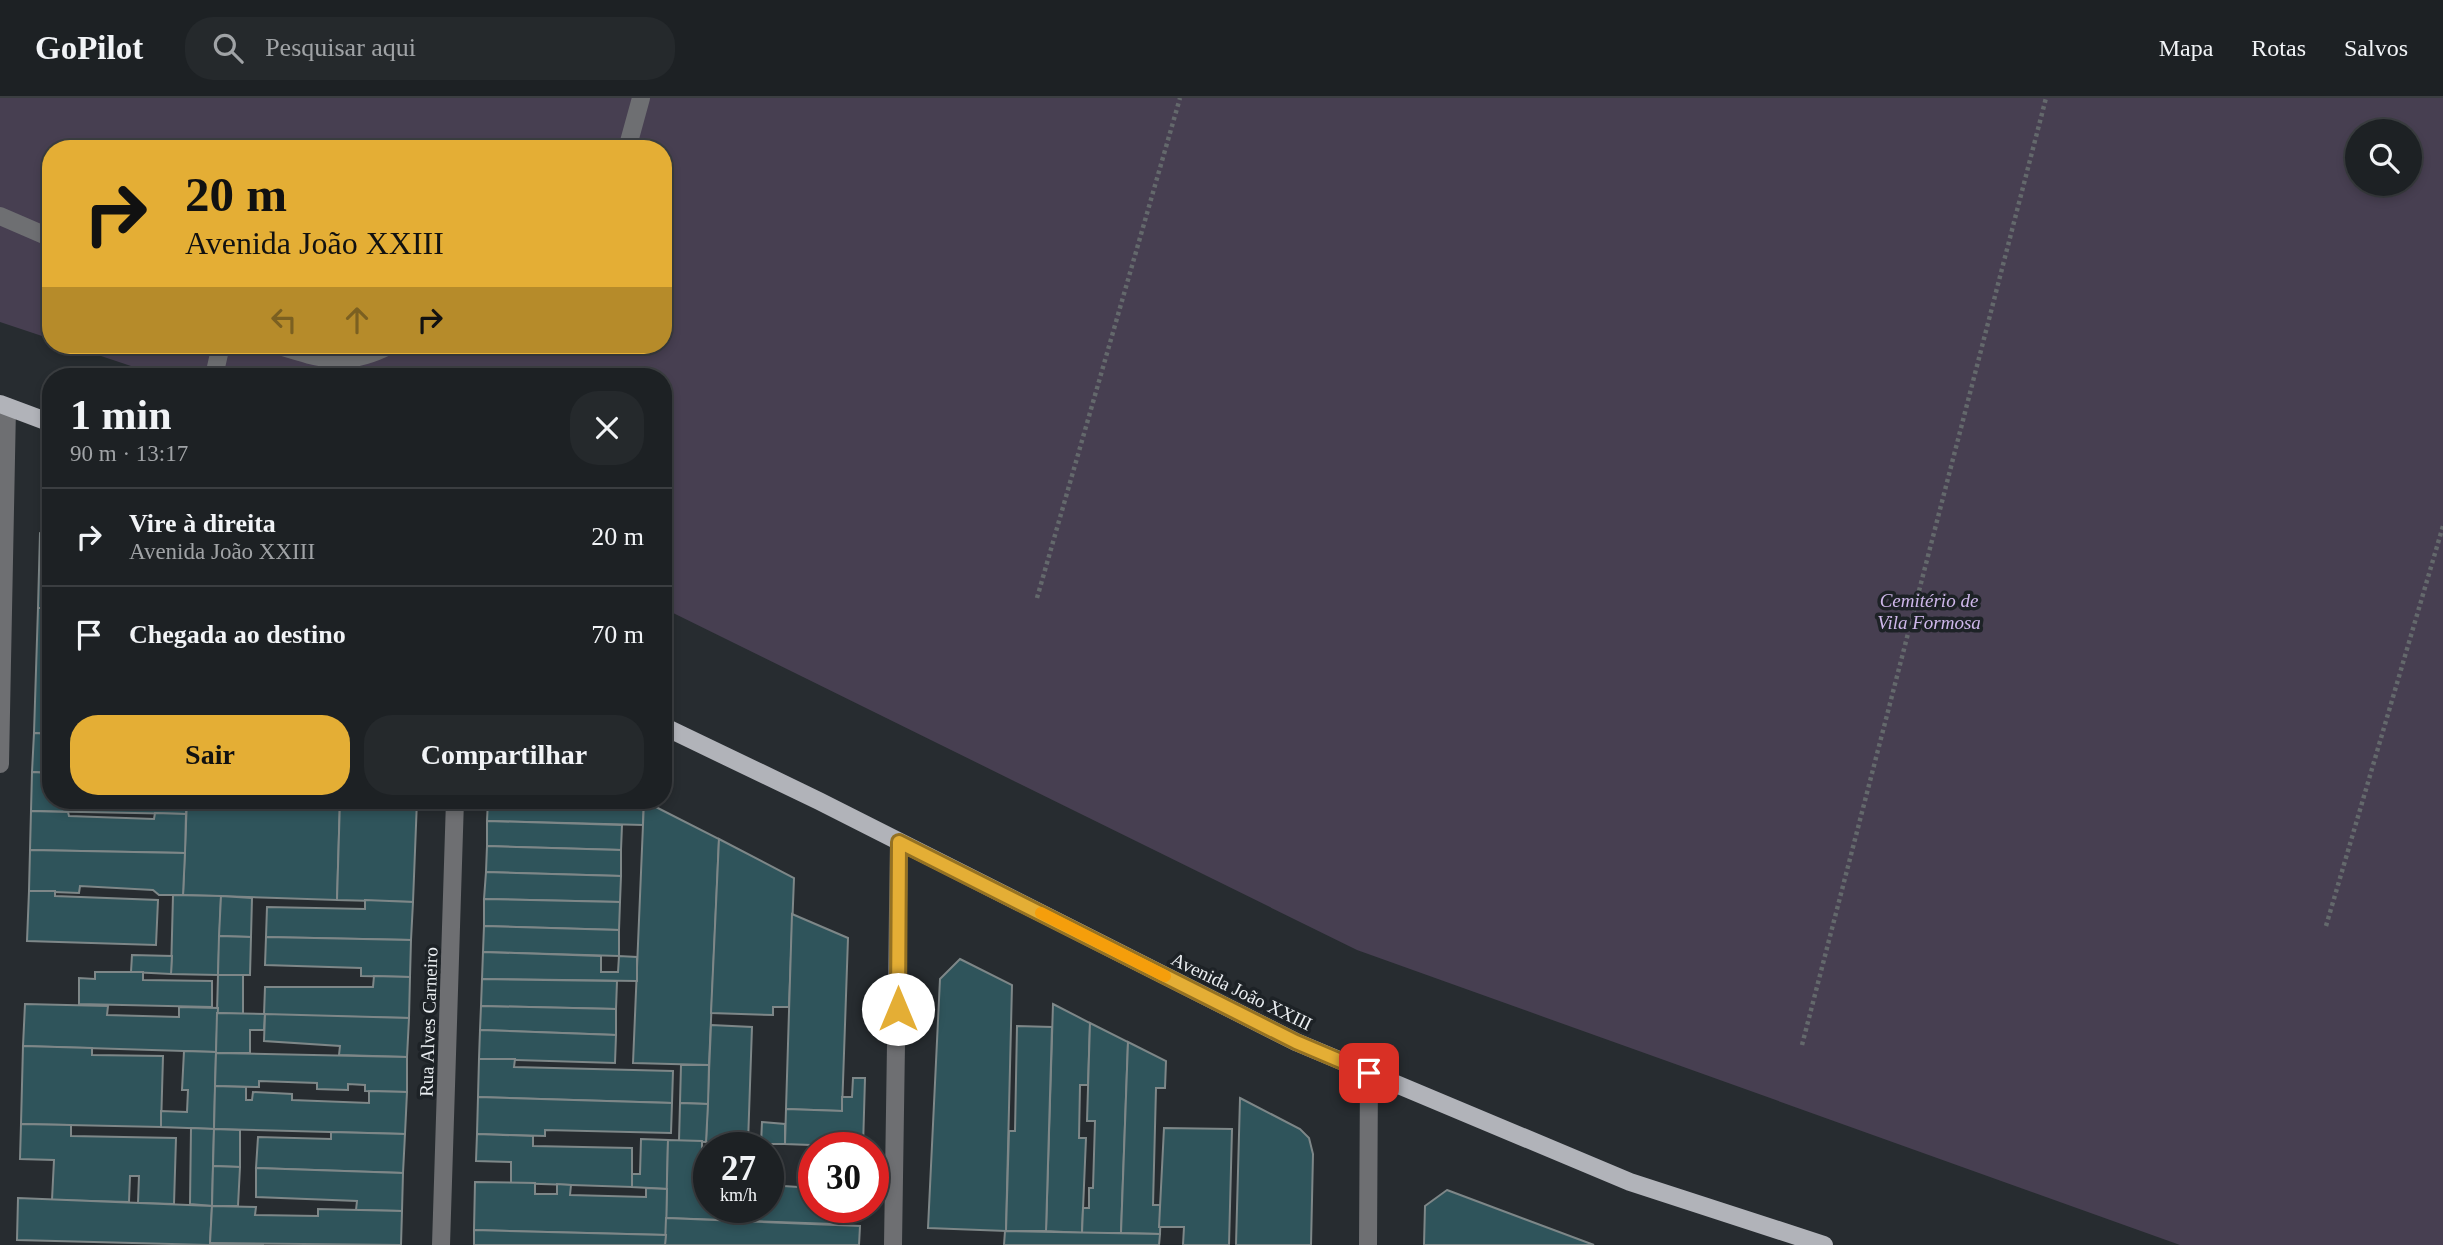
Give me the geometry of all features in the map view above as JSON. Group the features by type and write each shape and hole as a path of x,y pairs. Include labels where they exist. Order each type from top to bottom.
{"main road":[{"path":"3,406 42,420"},
{"name":"Avenida João XXIII","path":"672,730 1296,1042 1630,1182 1824,1245"}],"street":[{"path":"629,140 641,98"},
{"path":"0,216 42,234"},
{"path":"306,354 326,360 367,358 374,354"},
{"path":"0,764 3,406"},
{"name":"Rua Alves Carneiro","path":"441,1245 455,809"},
{"path":"893,1245 899,842"},
{"path":"1368,1245 1369,1073"}],"path":[{"path":"1037,598 1181,98"},
{"path":"1802,1045 2046,98"},
{"path":"2326,926 2443,526"}],"green space":[{"name":"Cemitério de Vila Formosa","path":"0,98 2443,98 2443,1245 2180,1245 1357,950 672,612 672,368 137,368 95,354 672,354 672,140 42,140 42,336 0,322"}],"building":[{"path":"42,532 42,608 38,608"},
{"path":"38,608 42,608 42,733 34,733"},
{"path":"34,733 42,733 42,773 32,772"},
{"path":"32,772 42,773 42,809 186,809 186,814 31,811"},
{"path":"187,809 340,809 337,900 183,895"},
{"path":"340,809 417,809 413,902 337,900"},
{"path":"488,809 644,809 643,825 487,821"},
{"path":"644,809 660,809 719,839 709,1065 633,1063"},
{"path":"31,811 68,812 69,816 154,819 155,813 186,814 185,853 30,850"},
{"path":"487,821 622,825 621,850 487,846"},
{"path":"719,839 794,878 789,1007 773,1007 773,1015 711,1013"},
{"path":"487,846 621,850 621,876 486,872"},
{"path":"30,850 185,853 183,895 159,895 153,890 80,886 79,893 29,891"},
{"path":"486,872 621,876 620,902 484,899"},
{"path":"29,891 55,891 55,896 158,900 156,945 27,941"},
{"path":"173,895 221,896 218,975 171,974"},
{"path":"221,896 252,898 251,937 219,936"},
{"path":"484,899 620,902 619,930 484,926"},
{"path":"365,900 413,902 411,940 266,937 267,907 365,909"},
{"path":"792,914 848,938 842,1111 786,1109"},
{"path":"484,926 619,930 619,956 483,952"},
{"path":"219,936 251,937 250,975 218,975"},
{"path":"266,937 411,940 410,977 361,976 361,968 265,965"},
{"path":"483,952 601,956 601,972 618,972 619,956 637,957 637,981 482,979"},
{"path":"132,955 172,956 171,974 131,972"},
{"path":"960,959 1012,985 1006,1231 928,1228 940,979"},
{"path":"95,972 143,972 143,980 212,981 212,1007 79,1004 79,978 95,979"},
{"path":"218,975 243,975 243,1014 217,1013"},
{"path":"374,976 410,977 409,1018 264,1015 265,987 373,987"},
{"path":"482,979 617,981 616,1009 481,1006"},
{"path":"25,1004 108,1006 107,1015 179,1017 179,1007 218,1008 216,1052 23,1046"},
{"path":"1053,1004 1090,1023 1088,1085 1080,1085 1079,1138 1086,1138 1082,1233 1046,1231"},
{"path":"481,1006 616,1009 616,1035 480,1030"},
{"path":"217,1013 265,1014 264,1030 250,1030 250,1053 216,1053"},
{"path":"265,1014 409,1018 407,1057 339,1055 340,1046 264,1041"},
{"path":"1090,1023 1128,1042 1121,1233 1082,1233 1083,1208 1089,1208 1089,1188 1093,1188 1095,1121 1087,1121"},
{"path":"711,1025 752,1027 748,1132 706,1132"},
{"path":"1017,1026 1052,1027 1046,1231 1006,1231 1009,1131 1015,1131"},
{"path":"480,1030 616,1035 615,1063 479,1059"},
{"path":"1128,1042 1166,1061 1165,1088 1156,1088 1153,1205 1161,1205 1160,1234 1121,1233"},
{"path":"23,1046 92,1048 92,1055 163,1056 161,1127 21,1124"},
{"path":"184,1051 216,1052 214,1129 161,1127 161,1111 187,1112 188,1090 182,1090"},
{"path":"216,1053 407,1057 407,1092 365,1091 365,1085 348,1084 348,1090 317,1089 317,1083 259,1081 259,1087 215,1086"},
{"path":"479,1059 515,1059 514,1067 673,1071 672,1103 478,1097"},
{"path":"681,1065 709,1065 708,1104 680,1103"},
{"path":"853,1078 865,1078 863,1132 798,1132 798,1144 785,1144 786,1109 842,1111 842,1097 852,1097"},
{"path":"215,1086 246,1087 246,1100 252,1100 253,1092 292,1094 292,1100 369,1103 369,1091 407,1092 405,1134 214,1129"},
{"path":"478,1097 672,1103 671,1133 545,1130 545,1136 477,1134"},
{"path":"1240,1098 1300,1129 1309,1138 1313,1154 1311,1245 1236,1245"},
{"path":"680,1103 708,1104 707,1132 693,1132 693,1142 679,1141"},
{"path":"762,1122 785,1124 785,1144 784,1132 762,1132"},
{"path":"21,1124 71,1125 71,1136 176,1138 174,1204 138,1203 139,1176 130,1176 129,1202 52,1200 54,1160 20,1159"},
{"path":"191,1128 214,1129 212,1206 190,1204"},
{"path":"1164,1128 1232,1129 1229,1245 1183,1245 1184,1227 1159,1227"},
{"path":"214,1129 240,1130 240,1167 213,1166"},
{"path":"331,1132 405,1134 403,1173 256,1168 258,1137 331,1139"},
{"path":"477,1134 533,1136 533,1146 632,1148 632,1187 511,1183 511,1162 476,1161"},
{"path":"641,1139 668,1140 667,1189 632,1187 632,1174 640,1174"},
{"path":"668,1140 693,1141 693,1219 666,1218"},
{"path":"213,1166 240,1167 238,1206 212,1206"},
{"path":"256,1168 403,1173 402,1211 356,1210 357,1201 256,1197"},
{"path":"475,1182 535,1183 535,1194 557,1194 557,1184 571,1185 570,1195 646,1197 646,1188 667,1189 666,1235 474,1230"},
{"path":"784,1186 798,1187 798,1223 784,1222"},
{"path":"1447,1190 1594,1245 1424,1245 1425,1206"},
{"path":"18,1198 212,1206 210,1245 17,1240"},
{"path":"212,1206 256,1207 255,1215 318,1216 318,1209 402,1211 401,1245 210,1243"},
{"path":"666,1218 693,1219 693,1223 860,1226 859,1245 665,1245"},
{"path":"474,1230 666,1235 665,1245 474,1245"},
{"path":"1005,1231 1160,1234 1159,1245 1004,1245"},
{"path":"210,1243 264,1245 210,1245"}],"slow traffic":[{"path":"1041,913 1165,976"}],"route":[{"path":"898,1009 899,842 1296,1042 1369,1073"}]}
